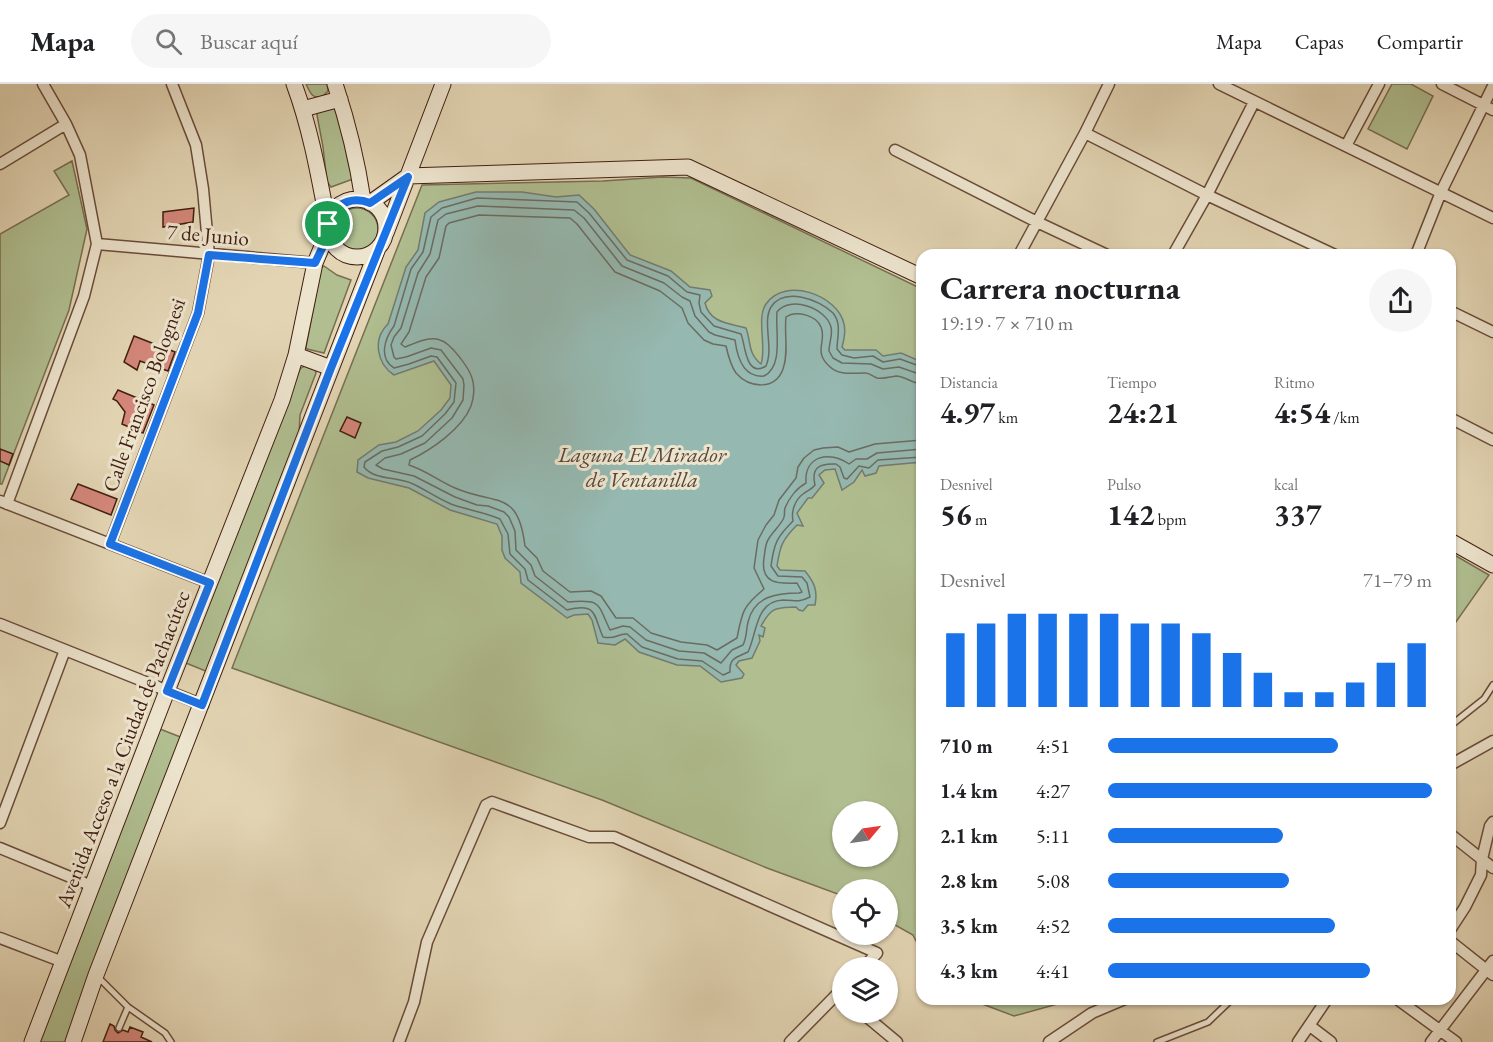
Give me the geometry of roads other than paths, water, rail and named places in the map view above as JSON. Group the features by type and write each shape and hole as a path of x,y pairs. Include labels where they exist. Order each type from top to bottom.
{"main road":[{"path":"294,84 315,157 328,228 331,241 344,255 362,257 371,254 381,243 385,222 377,208 367,202 344,202 331,215 328,228"},
{"path":"73,1042 96,975 443,84"},
{"path":"303,109 338,91 367,202"},
{"path":"367,202 408,177 688,167 916,274"},
{"name":"Avenida Acceso a la Ciudad de Pachacútec","path":"32,1042 282,400 296,355 315,263 328,228"},
{"path":"296,355 331,368"},
{"path":"1456,544 1493,565"}],"street":[{"path":"43,84 66,124 80,155 97,244 84,296 3,502 210,583"},
{"name":"Calle Francisco Bolognesi","path":"110,544 198,313 209,255 196,145 172,84"},
{"path":"1022,249 1109,84"},
{"path":"1219,84 1493,218"},
{"path":"1346,146 1378,84"},
{"path":"1443,84 1488,108"},
{"path":"1418,249 1441,192 1488,108 1493,86"},
{"path":"1176,249 1207,195 1254,102"},
{"path":"0,164 66,124"},
{"path":"1085,133 1207,195 1322,249"},
{"path":"895,150 1094,249"},
{"name":"7 de Junio","path":"97,244 315,263"},
{"path":"1456,314 1493,332"},
{"path":"1456,421 1493,440"},
{"path":"0,624 202,705"},
{"path":"0,823 65,650"},
{"path":"1456,762 1493,741"},
{"path":"399,1042 414,1002 427,942 486,805 492,802 589,837 614,837 877,953 873,957"},
{"path":"1456,921 1481,875 1482,859 1493,822"},
{"path":"1456,839 1493,868"},
{"path":"0,848 92,886"},
{"path":"0,938 63,962"},
{"path":"1431,1042 1491,969 1456,945"},
{"path":"790,1042 832,1002"},
{"path":"1048,1042 1092,1013 1111,1005"},
{"path":"1298,1042 1323,1005"},
{"path":"1405,1005 1456,1042"},
{"path":"874,1023 897,1042"},
{"path":"1310,1026 1331,1042"}],"lane":[{"path":"1456,721 1484,699 1493,685"},
{"path":"96,975 128,1007 165,1033 171,1042"},
{"path":"1157,1042 1208,1022 1226,1005"},
{"path":"119,1028 128,1007"}],"water":[{"name":"Laguna El Mirador de Ventanilla","path":"476,192 522,192 556,197 579,195 594,209 630,255 671,271 690,287 710,290 712,296 705,303 707,310 721,321 746,328 752,352 761,364 763,310 775,296 785,291 797,290 822,298 840,314 845,327 842,347 845,350 876,350 883,356 901,353 916,359 916,463 879,466 876,473 865,476 862,470 854,482 842,490 835,469 825,470 819,475 824,483 812,498 808,498 797,513 803,526 797,525 785,539 777,566 780,570 805,571 814,587 815,605 808,605 803,611 796,607 779,608 768,615 761,626 765,628 763,637 759,635 760,641 752,658 739,661 736,665 744,674 742,678 721,682 700,666 677,665 639,652 625,639 615,645 598,643 592,620 588,614 567,618 521,583 520,572 505,558 502,550 502,536 497,524 450,510 409,488 368,478 357,472 358,460 379,445 396,442 418,431 441,410 450,398 451,385 434,361 394,375 380,358 378,344 388,324 406,267 418,250 425,213 439,202"}]}
